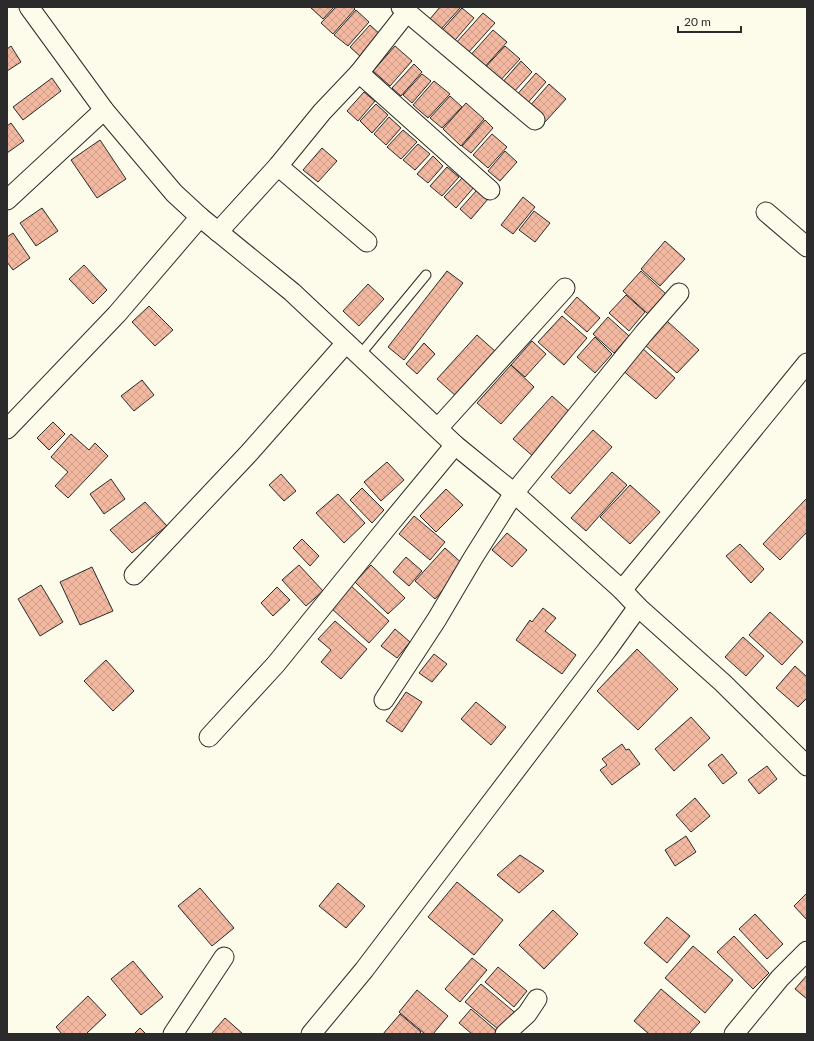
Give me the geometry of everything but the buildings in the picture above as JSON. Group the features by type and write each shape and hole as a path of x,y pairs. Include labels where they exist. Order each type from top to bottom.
{"street":[{"path":"29,7 104,110 174,193 200,217 292,292 455,445 514,493 622,590 638,607 722,683 807,766"},
{"path":"218,232 278,166 322,112 359,73 404,10 535,120"},
{"path":"359,73 490,190"},
{"path":"7,200 104,110"},
{"path":"278,166 367,242"},
{"path":"766,212 807,247"},
{"path":"7,429 117,314 200,217"},
{"path":"438,428 565,288"},
{"path":"384,700 437,619 514,493 644,333 679,293"},
{"path":"134,575 249,453 353,350"},
{"path":"622,590 807,363"},
{"path":"209,737 276,664 455,445"},
{"path":"311,1034 364,970 603,656 638,607"},
{"path":"734,1034 780,978 807,951"},
{"path":"173,1034 224,957"},
{"path":"505,1034 527,1014 537,999"}],"lane":[{"path":"353,350 426,275"}]}
